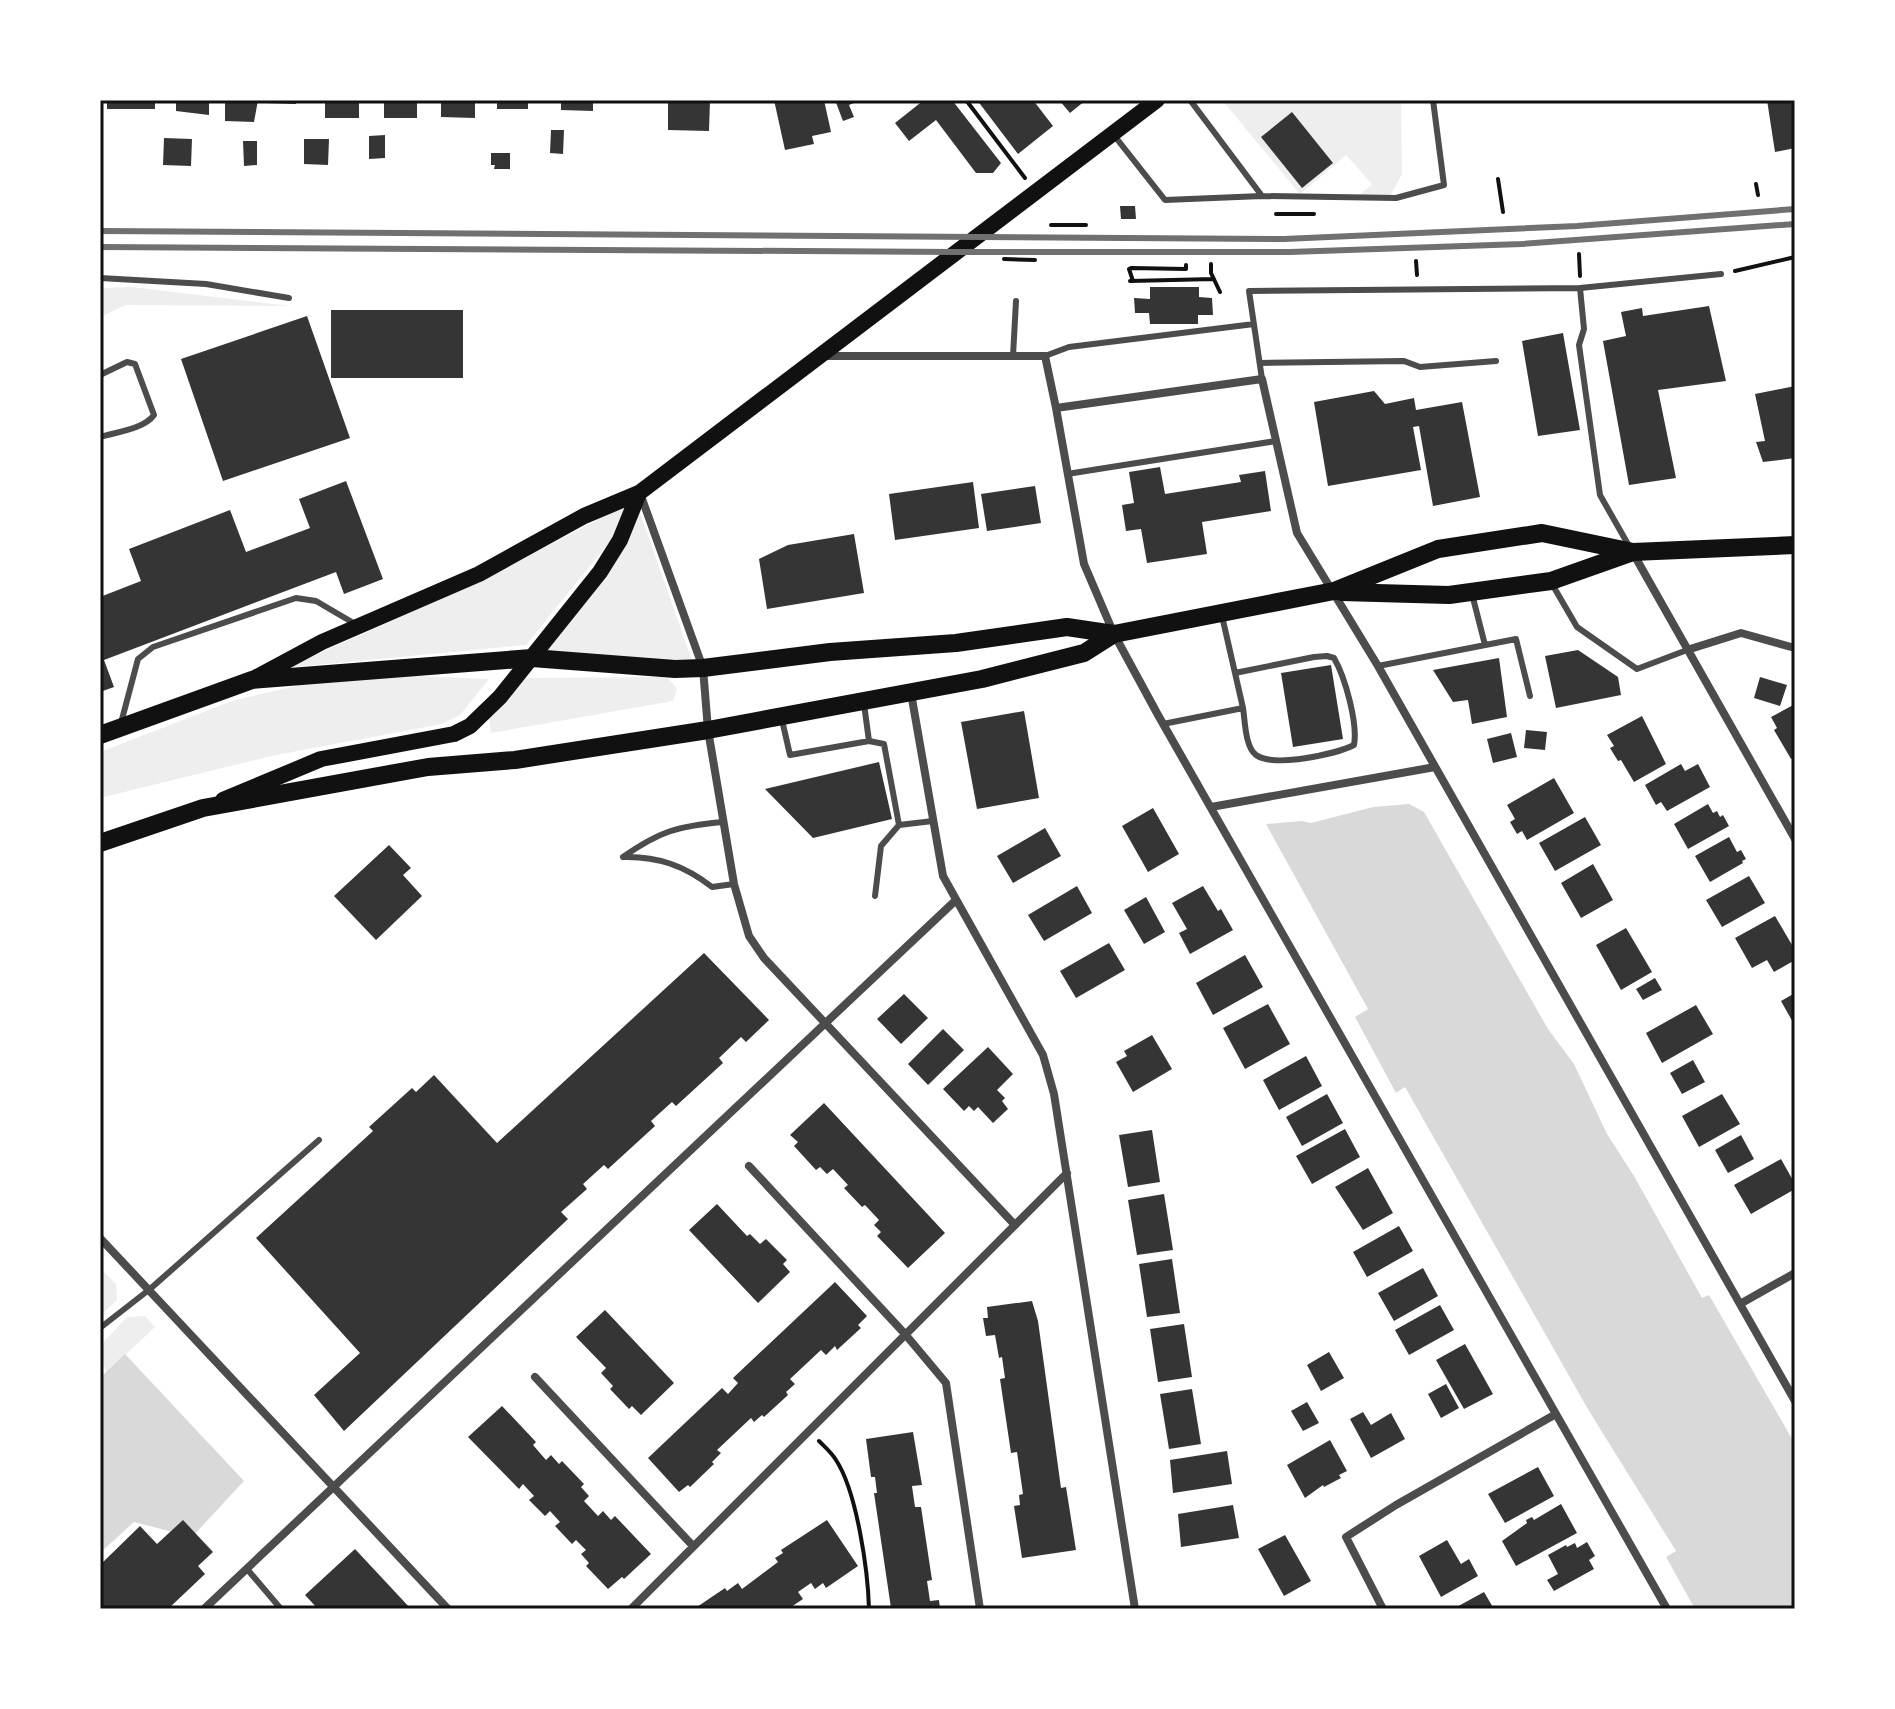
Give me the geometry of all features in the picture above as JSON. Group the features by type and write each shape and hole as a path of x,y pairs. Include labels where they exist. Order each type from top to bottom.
{"main road":[{"path":"100,735 252,680 322,642 479,574 584,516 639,493 1157,100"},
{"path":"100,843 203,808 321,759 454,734 470,726 532,658 613,552 639,493"},
{"path":"252,680 532,658 675,669 703,668 830,652 956,643 1067,627 1114,634 1334,591 1438,549 1542,533 1633,552 1795,545"},
{"path":"1334,591 1449,595 1551,581 1633,552"},
{"path":"203,808 428,767 515,760 708,730 982,679 1084,653 1114,634"}],"street":[{"path":"819,356 1045,356 1084,564 1114,634 1667,1609"},
{"path":"1056,408 1262,379 1297,533 1378,666 1795,1401"},
{"path":"639,493 703,668 708,730 734,884 754,946 1014,1224"},
{"path":"1633,552 1795,839"},
{"path":"1687,650 1741,633 1795,648"},
{"path":"910,692 943,876 1043,1055 1054,1094 1135,1609"},
{"path":"1211,807 1435,767"},
{"path":"204,1609 956,900"},
{"path":"749,1166 905,1334 946,1383 980,1609"},
{"path":"631,1609 1067,1173"},
{"path":"100,1238 448,1609"},
{"path":"1740,1304 1795,1273"},
{"path":"535,1377 693,1546"},
{"path":"1383,1609 1346,1537 1556,1414"}],"lane":[{"path":"1190,100 1262,196"},
{"path":"1112,133 1165,200 1262,196 1396,198 1444,185 1433,100"},
{"path":"1262,379 1249,291 1580,288 1721,274"},
{"path":"100,278 206,284 289,298"},
{"path":"1580,288 1584,329 1579,345 1600,495 1633,552"},
{"path":"1013,356 1016,301"},
{"path":"1045,356 1069,347 1254,324"},
{"path":"1260,363 1404,361 1420,367 1496,361"},
{"path":"100,375 127,362 135,364 154,415 143,424 100,437"},
{"path":"1067,474 1276,441"},
{"path":"1551,581 1577,627 1637,669 1687,650"},
{"path":"1471,592 1485,645"},
{"path":"121,727 138,659 153,647 296,598 316,601 360,627"},
{"path":"1222,613 1249,742 1255,755 1292,760 1354,745 1356,735 1345,684 1334,658 1314,657 1235,673"},
{"path":"1378,666 1516,639 1530,696"},
{"path":"864,701 869,741"},
{"path":"1163,724 1243,708"},
{"path":"781,716 790,755 869,741 884,744 899,825"},
{"path":"875,896 881,846 899,825 933,821"},
{"path":"723,822 674,828 651,838 623,857 640,856 670,863 712,887 734,884"},
{"path":"100,1328 150,1289 319,1140"},
{"path":"247,1569 281,1609"}],"path":[{"path":"966,100 1036,191"},
{"path":"1498,179 1503,212"},
{"path":"1756,184 1758,195"},
{"path":"1051,225 1086,225"},
{"path":"1579,254 1579,263"},
{"path":"1721,274 1795,257"},
{"path":"1004,259 1035,260"},
{"path":"1416,261 1416,270"},
{"path":"1211,264 1220,292"},
{"path":"1186,265 1186,269 1131,268 1131,281 1214,279"},
{"path":"810,1430 836,1460 845,1478 863,1542 869,1609"}],"shaded area":[{"path":"1222,100 1401,100 1402,174 1390,196 1360,195 1372,184 1346,155 1300,194"},
{"path":"132,287 290,306 126,305 100,317 100,288"},
{"path":"627,504 614,536 526,645 284,668 457,590"},
{"path":"639,510 693,663 543,653 620,555"},
{"path":"394,675 489,679 460,715 442,724 271,756 100,798 100,752 232,701 304,684"},
{"path":"525,678 668,678 677,689 673,701 491,733 489,719"},
{"path":"1409,804 1424,812 1548,1029 1574,1064 1607,1134 1702,1298 1709,1295 1795,1444 1795,1609 1695,1609 1666,1557 1676,1551 1589,1411 1405,1087 1396,1093 1355,1017 1368,1009 1266,824 1311,823 1373,807"},
{"path":"100,1268 116,1284 117,1300 100,1316"},
{"path":"145,1316 155,1327 106,1373 100,1346 127,1317"},
{"path":"125,1354 244,1481 192,1537 134,1522 100,1553 100,1378"}],"building":[{"path":"107,100 155,100 155,109 107,109"},
{"path":"176,100 209,100 209,115 176,111"},
{"path":"225,100 258,100 254,122 225,121"},
{"path":"264,100 296,100 296,104 264,103"},
{"path":"325,100 359,100 359,118 325,118"},
{"path":"384,100 417,100 417,118 384,118"},
{"path":"441,100 475,100 475,118 441,117"},
{"path":"497,100 528,100 528,109 497,109"},
{"path":"561,100 593,100 593,111 561,110"},
{"path":"668,100 710,100 709,131 668,130"},
{"path":"774,100 824,100 831,132 812,136 814,144 785,150"},
{"path":"835,100 861,100 849,105 854,117 843,121"},
{"path":"924,100 952,100 1001,163 993,173 976,173 936,120 909,141 895,123"},
{"path":"977,100 1033,100 1053,126 1018,154"},
{"path":"1059,100 1086,100 1070,113"},
{"path":"1767,100 1795,100 1795,148 1775,152"},
{"path":"1292,112 1333,163 1302,188 1261,137"},
{"path":"551,130 564,130 563,154 550,153"},
{"path":"385,135 385,158 369,159 369,136"},
{"path":"164,138 192,139 191,166 163,165"},
{"path":"304,139 329,139 328,165 304,164"},
{"path":"243,141 257,141 257,165 244,166"},
{"path":"491,153 510,153 510,169 494,169"},
{"path":"1120,206 1135,206 1136,219 1121,219"},
{"path":"1150,287 1199,287 1199,297 1212,298 1213,315 1198,315 1198,324 1150,324 1149,313 1135,313 1134,298 1150,299"},
{"path":"1709,306 1726,381 1658,390 1676,478 1629,485 1603,341 1626,336 1621,312 1642,308 1643,316"},
{"path":"331,310 463,310 463,378 331,378"},
{"path":"307,316 350,438 223,481 181,359"},
{"path":"1563,333 1580,430 1538,436 1522,341"},
{"path":"1795,386 1795,458 1763,462 1756,442 1765,441 1755,394"},
{"path":"1374,391 1385,404 1414,398 1416,410 1462,402 1480,497 1433,506 1419,426 1413,427 1421,470 1328,486 1314,402"},
{"path":"1160,467 1165,494 1241,482 1239,475 1265,471 1271,511 1202,522 1207,554 1147,563 1141,529 1126,531 1122,505 1134,503 1129,472"},
{"path":"346,481 383,579 344,594 336,572 104,660 114,687 100,692 100,597 141,581 129,549 230,510 246,552 310,528 299,499"},
{"path":"973,482 979,528 895,540 889,494"},
{"path":"1035,486 1041,523 987,531 981,494"},
{"path":"854,534 864,593 767,609 759,559 788,545"},
{"path":"1578,650 1618,677 1621,695 1556,708 1545,656"},
{"path":"1499,658 1507,717 1472,724 1468,700 1453,702 1433,670"},
{"path":"1331,665 1343,739 1293,747 1281,673"},
{"path":"1760,677 1787,685 1780,706 1754,698"},
{"path":"1795,704 1795,757 1791,759 1774,730 1777,728 1771,717"},
{"path":"1024,711 1039,798 977,809 961,722"},
{"path":"1642,716 1666,764 1634,782 1610,748 1614,746 1607,735"},
{"path":"1526,730 1547,732 1545,750 1524,748"},
{"path":"1511,733 1517,757 1493,763 1487,739"},
{"path":"879,762 892,819 813,838 765,789"},
{"path":"1681,764 1685,771 1698,764 1710,787 1667,811 1661,802 1656,805 1645,785"},
{"path":"1554,778 1574,813 1527,840 1522,831 1517,834 1510,822 1515,819 1507,805"},
{"path":"1708,804 1713,813 1717,811 1720,817 1723,815 1729,826 1688,849 1674,824"},
{"path":"1153,808 1179,854 1148,872 1122,826"},
{"path":"1585,817 1601,845 1555,871 1539,843"},
{"path":"1045,828 1061,856 1013,883 997,856"},
{"path":"1729,837 1737,852 1741,850 1746,859 1710,882 1695,856"},
{"path":"389,845 411,868 403,875 422,896 376,940 334,896"},
{"path":"1593,864 1613,900 1581,918 1561,883"},
{"path":"1749,876 1765,903 1722,927 1706,900"},
{"path":"1077,886 1092,913 1044,941 1028,915"},
{"path":"1203,886 1233,930 1190,954 1179,933 1187,929 1172,903"},
{"path":"1146,897 1165,932 1144,944 1124,910"},
{"path":"1775,916 1792,945 1795,960 1774,972 1767,960 1752,968 1735,938"},
{"path":"1626,928 1652,972 1621,990 1596,945"},
{"path":"1109,943 1125,970 1076,998 1060,971"},
{"path":"704,953 769,1020 746,1042 741,1037 719,1058 723,1063 676,1106 672,1102 651,1121 655,1126 608,1169 604,1165 583,1184 587,1189 561,1212 568,1219 344,1431 314,1395 360,1353 256,1238 373,1131 369,1127 412,1088 416,1092 434,1075 497,1143"},
{"path":"1245,955 1263,987 1213,1015 1196,983"},
{"path":"1655,978 1662,990 1643,1000 1636,989"},
{"path":"1795,993 1795,1026 1781,1001"},
{"path":"904,994 928,1018 901,1044 877,1019"},
{"path":"1268,1004 1290,1044 1245,1069 1223,1028"},
{"path":"1696,1005 1713,1034 1662,1063 1646,1033"},
{"path":"943,1029 964,1050 928,1085 908,1064"},
{"path":"1152,1035 1172,1069 1133,1092 1116,1062 1127,1056 1124,1051"},
{"path":"988,1047 1013,1074 997,1090 1005,1098 1002,1101 1008,1109 993,1123 978,1107 974,1111 969,1106 964,1111 943,1089"},
{"path":"1306,1056 1322,1086 1279,1110 1263,1080"},
{"path":"1693,1060 1705,1082 1682,1094 1670,1073"},
{"path":"1327,1094 1343,1123 1302,1146 1286,1117"},
{"path":"1722,1094 1740,1124 1699,1147 1682,1116"},
{"path":"824,1103 945,1233 908,1268 877,1236 881,1232 874,1225 879,1220 844,1188 848,1185 833,1169 827,1174 820,1167 816,1170 794,1146 798,1142 790,1135"},
{"path":"1345,1129 1360,1157 1312,1184 1296,1156"},
{"path":"1152,1130 1160,1182 1128,1187 1119,1135"},
{"path":"1741,1135 1754,1159 1728,1173 1715,1150"},
{"path":"1781,1159 1795,1189 1751,1214 1734,1185"},
{"path":"1368,1168 1393,1213 1363,1230 1335,1187"},
{"path":"1164,1194 1173,1250 1137,1255 1128,1200"},
{"path":"717,1204 747,1236 750,1234 760,1244 766,1239 787,1260 783,1264 790,1272 758,1303 689,1230"},
{"path":"1399,1226 1413,1251 1367,1277 1353,1252"},
{"path":"1172,1259 1180,1313 1147,1317 1139,1264"},
{"path":"1423,1268 1438,1296 1394,1321 1378,1293"},
{"path":"835,1282 867,1316 858,1325 861,1328 837,1350 835,1346 826,1355 821,1350 790,1379 795,1384 786,1392 788,1395 764,1417 762,1415 754,1422 751,1418 717,1450 721,1453 712,1462 714,1464 690,1487 688,1485 679,1492 648,1458 722,1388 728,1394 738,1383 733,1378"},
{"path":"1032,1301 1038,1321 1061,1488 1066,1487 1076,1550 1022,1558 1014,1506 1020,1505 1019,1495 1023,1494 1017,1452 1011,1453 1000,1379 1005,1378 1002,1357 999,1358 995,1335 986,1336 983,1318 988,1318 987,1307"},
{"path":"1440,1305 1454,1330 1409,1355 1395,1330"},
{"path":"605,1310 674,1383 641,1415 632,1406 629,1409 610,1389 613,1386 601,1373 606,1368 576,1337"},
{"path":"1184,1324 1192,1377 1158,1382 1150,1329"},
{"path":"1465,1344 1493,1394 1464,1409 1436,1360"},
{"path":"1329,1352 1344,1378 1321,1391 1307,1365"},
{"path":"1446,1384 1459,1408 1441,1418 1428,1394"},
{"path":"1192,1389 1201,1444 1169,1449 1160,1394"},
{"path":"1307,1402 1319,1423 1303,1431 1291,1411"},
{"path":"502,1406 536,1442 533,1445 546,1460 551,1455 559,1464 562,1461 584,1484 581,1487 589,1496 584,1501 598,1516 603,1511 611,1520 615,1516 651,1554 624,1579 622,1577 608,1589 586,1566 589,1563 581,1554 586,1550 576,1540 572,1544 555,1526 560,1522 550,1511 545,1516 529,1500 534,1496 523,1484 519,1489 468,1437"},
{"path":"1363,1412 1371,1425 1391,1413 1405,1439 1371,1458 1350,1419"},
{"path":"913,1432 922,1485 912,1486 915,1507 921,1507 932,1580 927,1581 930,1601 939,1600 940,1609 891,1608 874,1493 877,1493 875,1477 871,1477 866,1439"},
{"path":"1330,1440 1347,1471 1339,1475 1341,1478 1323,1485 1305,1498 1287,1465"},
{"path":"1227,1451 1232,1484 1173,1493 1170,1460"},
{"path":"1538,1467 1554,1496 1505,1523 1488,1494"},
{"path":"1561,1504 1577,1533 1516,1566 1502,1541 1527,1523 1526,1520 1532,1517 1534,1520"},
{"path":"1233,1505 1239,1538 1181,1547 1178,1514"},
{"path":"183,1520 213,1552 198,1566 205,1574 168,1609 100,1609 100,1565 140,1526 157,1544"},
{"path":"827,1520 858,1566 826,1588 823,1583 815,1589 811,1583 798,1592 803,1599 788,1609 694,1609 725,1588 727,1591 738,1583 742,1589 778,1562 775,1558 783,1553 781,1550"},
{"path":"1285,1535 1311,1581 1284,1596 1258,1549"},
{"path":"1447,1540 1461,1564 1469,1559 1478,1576 1441,1597 1419,1556"},
{"path":"1587,1542 1595,1556 1589,1560 1594,1569 1554,1591 1547,1580 1558,1574 1548,1555 1566,1545 1575,1543 1577,1548"},
{"path":"355,1549 411,1609 318,1609 305,1595"},
{"path":"1484,1592 1494,1609 1453,1609"}],"railway":[{"path":"100,231 1284,239 1577,226 1795,209"},
{"path":"100,247 1290,252 1522,244 1795,224"}]}
